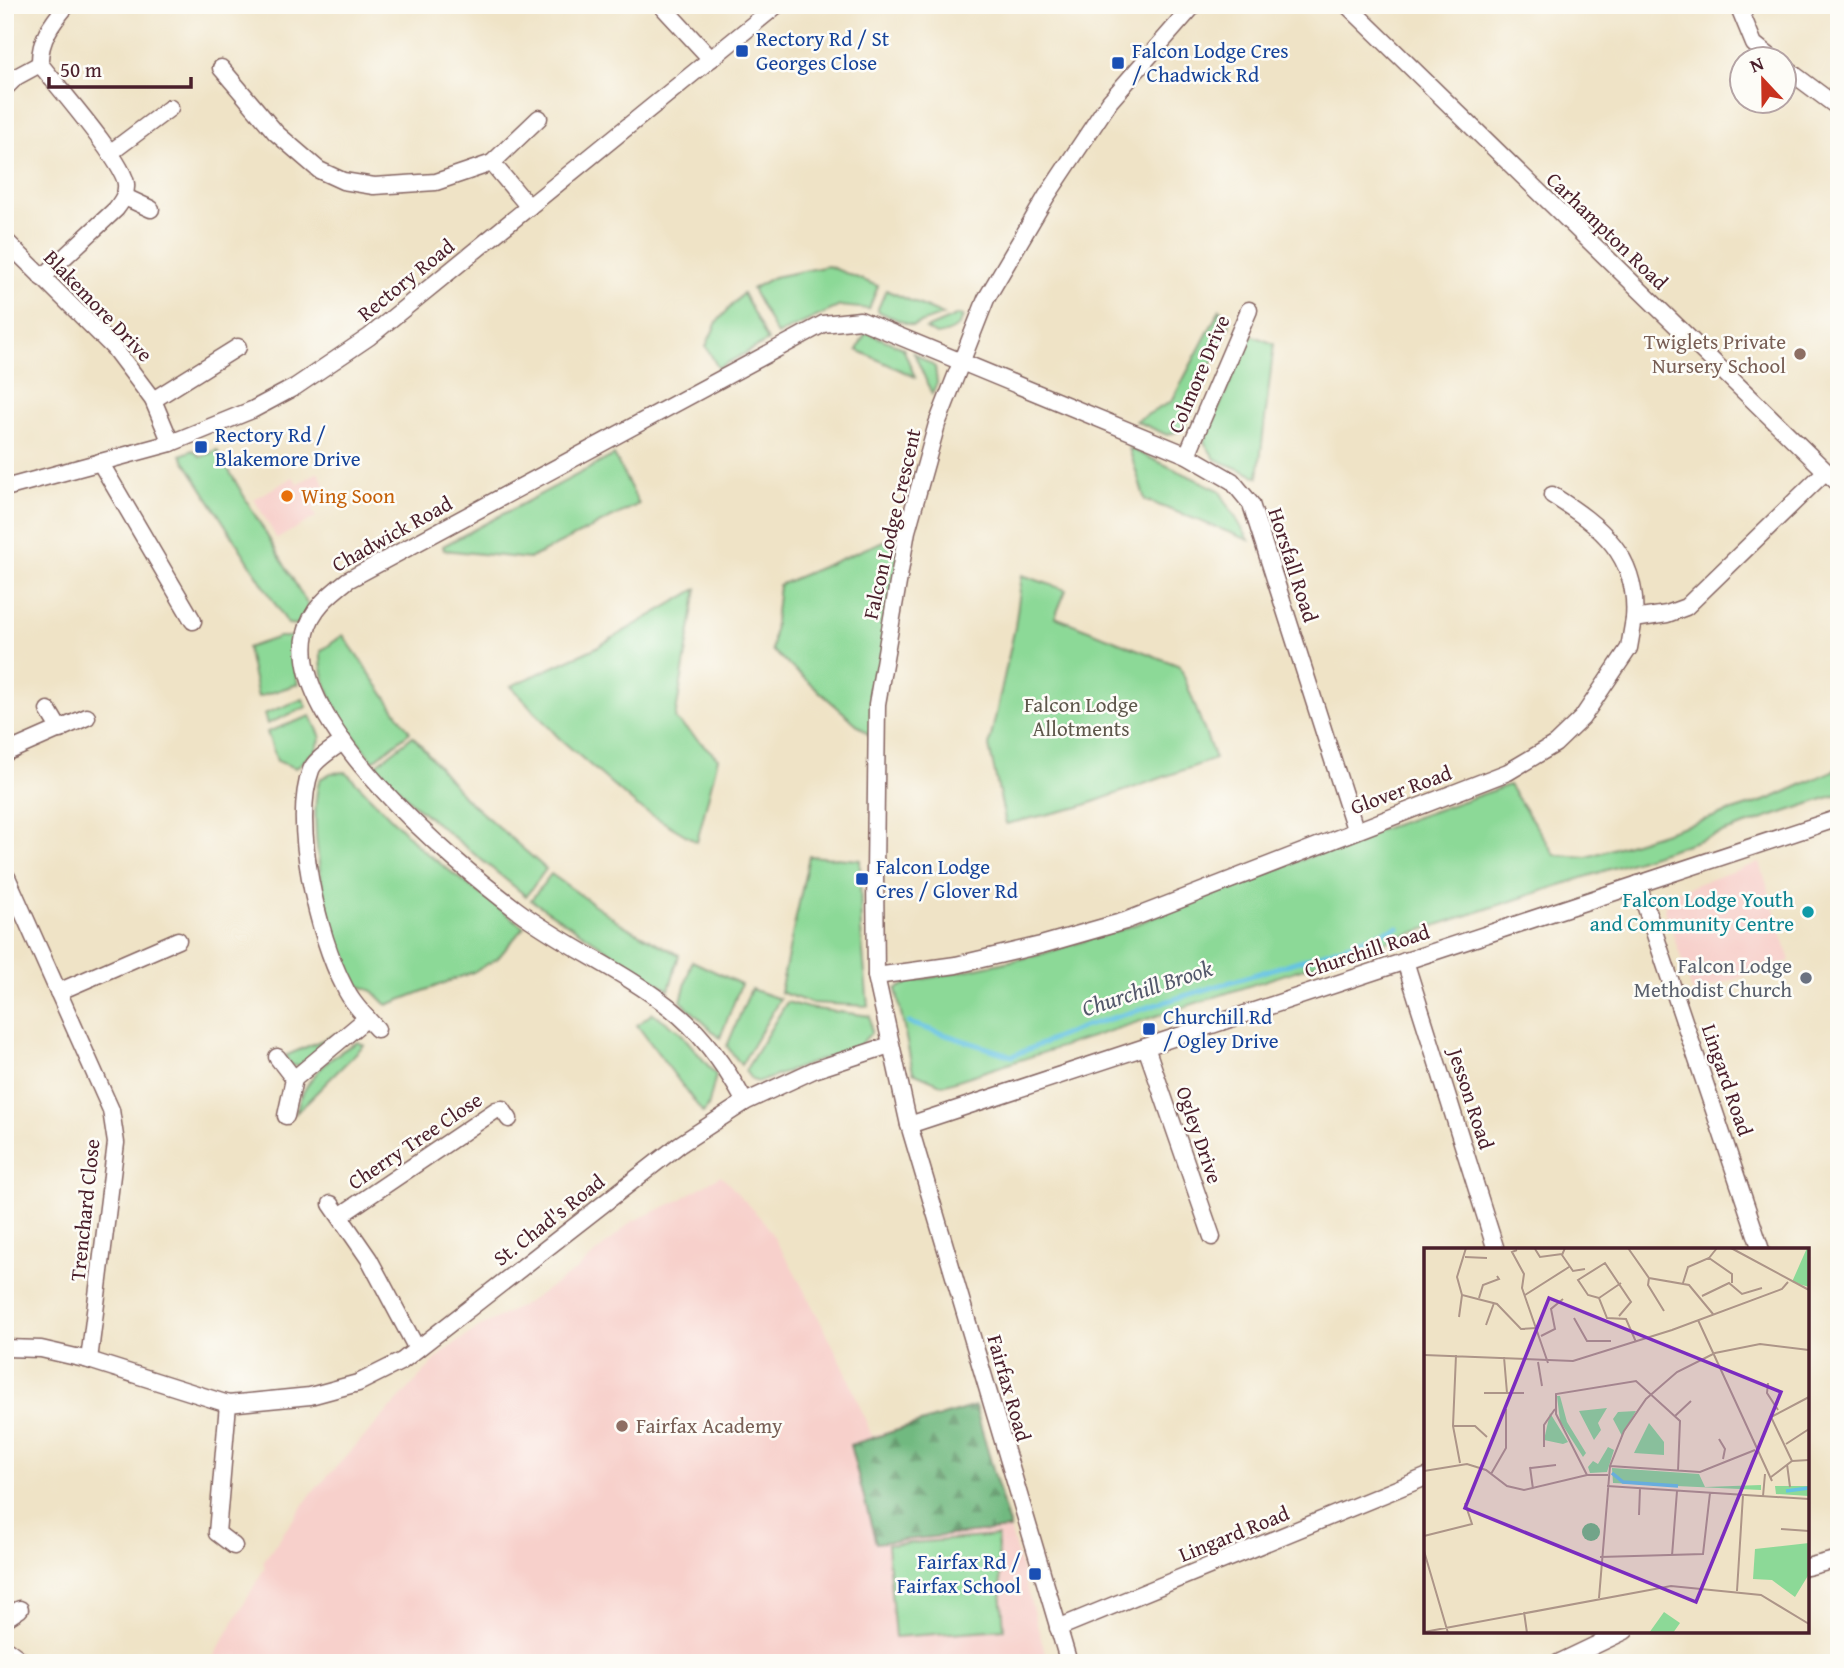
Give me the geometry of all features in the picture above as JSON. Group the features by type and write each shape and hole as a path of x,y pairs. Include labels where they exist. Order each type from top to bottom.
{"street":[{"path":"42,278 125,197 127,182 110,153 40,64 40,51 51,25 67,5"},
{"path":"661,5 711,59"},
{"name":"Rectory Road","path":"5,488 171,443 251,410 333,363 777,5"},
{"name":"Falcon Lodge Crescent","path":"909,1125 876,976 877,704 907,531 937,424 992,289 1077,148 1141,62 1194,5"},
{"name":"Carhampton Road","path":"1347,5 1839,484"},
{"path":"1738,5 1756,46"},
{"path":"5,88 16,77 40,64"},
{"path":"221,68 276,133 319,170 343,181 401,186 436,182 492,163 539,118"},
{"path":"1798,77 1839,108"},
{"path":"110,153 170,108"},
{"path":"492,163 529,207"},
{"path":"125,197 151,209"},
{"name":"Blakemore Drive","path":"5,240 113,347 153,400 171,443"},
{"name":"Colmore Drive","path":"1187,455 1249,310"},
{"name":"Chadwick Road","path":"745,1102 717,1058 669,1007 517,911 408,818 364,771 343,741 310,681 305,634 314,612 348,580 823,324 860,320 962,360"},
{"path":"153,400 237,346"},
{"name":"Horsfall Road","path":"962,360 1187,455 1232,481 1251,504 1355,829"},
{"path":"100,462 193,621"},
{"path":"1634,619 1667,614 1686,607 1826,471"},
{"name":"Glover Road","path":"876,976 956,965 1125,921 1355,829 1508,772 1555,744 1582,718 1629,648 1635,599 1618,547 1587,517 1552,495"},
{"path":"48,710 60,730"},
{"path":"5,753 87,717"},
{"path":"286,1116 294,1079 372,1023 344,988 323,938 311,884 304,822 312,767 343,741"},
{"name":"Churchill Road","path":"909,1125 1839,817"},
{"name":"Trenchard Close","path":"7,877 111,1110 116,1143 89,1360"},
{"name":"Lingard Road","path":"1638,884 1760,1248"},
{"path":"58,992 178,940"},
{"name":"Jesson Road","path":"1405,961 1495,1248"},
{"name":"St. Chad's Road","path":"5,1348 41,1349 89,1360 228,1404 310,1396 358,1383 417,1349 679,1145 745,1102 814,1070 890,1045"},
{"name":"Ogley Drive","path":"1146,1047 1212,1237"},
{"path":"277,1057 294,1079"},
{"name":"Cherry Tree Close","path":"417,1349 336,1209 496,1110 502,1109 509,1119"},
{"name":"Fairfax Road","path":"909,1125 1069,1663"},
{"path":"228,1404 217,1533 234,1546"},
{"name":"Lingard Road","path":"1058,1628 1424,1478"},
{"path":"1809,1566 1839,1559"},
{"path":"5,1619 20,1609"},
{"path":"1558,1663 1621,1633"},
{"path":"5,1648 25,1663"}],"shaded area":[{"path":"318,472 328,491 322,496 325,501 312,509 316,517 277,539 254,499 293,477 298,484"},
{"path":"1760,862 1790,961 1693,993 1665,911 1667,899 1674,892"},
{"name":"Fairfax Academy","path":"721,1175 765,1223 793,1269 843,1365 872,1436 975,1406 1048,1663 210,1663 265,1567 263,1562 311,1494 443,1352 479,1327 525,1304 578,1269 631,1222 678,1201"}],"green space":[{"path":"828,266 878,286 869,309 840,306 777,335 752,289 774,277"},
{"path":"886,290 943,315 912,326 877,311"},
{"path":"743,293 768,341 718,368 706,346 717,322"},
{"path":"1220,309 1230,324 1183,430 1167,435 1136,421 1172,401"},
{"path":"958,315 963,316 961,321 949,332 936,335 926,329"},
{"path":"866,332 903,348 915,377 857,350"},
{"path":"1251,335 1274,344 1258,477 1215,459 1204,442"},
{"path":"914,353 935,367 937,383 932,394"},
{"path":"1129,448 1219,490 1249,540 1145,500"},
{"path":"193,450 201,457 217,450 309,607 301,625 288,624 181,455"},
{"path":"614,455 639,504 529,559 444,550 443,546"},
{"path":"907,531 876,741 772,650 779,585"},
{"name":"Falcon Lodge Allotments","path":"1022,575 1066,590 1055,617 1180,666 1215,759 1079,807 1006,824 989,746 1015,627"},
{"path":"697,589 675,719 718,758 697,842 637,806 559,738 511,686 595,648"},
{"path":"343,635 410,732 373,761 337,710 325,681 321,651"},
{"path":"279,637 292,637 298,684 258,697 247,648"},
{"path":"303,699 307,707 267,724 264,714"},
{"path":"311,716 321,737 316,750 296,768 277,761 267,732"},
{"path":"413,736 465,798 546,869 526,896 414,805 376,765"},
{"path":"1839,768 1839,794 1746,825 943,1085 913,1072 896,989 910,982 1035,956 1123,929 1365,835 1509,785 1555,855 1587,857 1770,799"},
{"path":"346,772 421,849 524,927 498,958 473,972 387,1005 373,991 354,984 336,943 328,914 315,824 320,779 331,773"},
{"path":"809,856 860,860 861,930 868,1006 811,1003 780,992"},
{"path":"551,874 623,925 679,955 669,990 531,900"},
{"path":"692,961 741,984 720,1038 681,1001"},
{"path":"751,989 780,999 741,1065 727,1046"},
{"path":"787,1002 808,1008 870,1016 871,1033 859,1046 759,1082 752,1080 745,1071"},
{"path":"653,1013 679,1031 716,1075 708,1107 703,1113 637,1025"},
{"path":"339,1033 302,1065 292,1066 285,1056"},
{"path":"358,1042 364,1045 296,1113 304,1090 318,1071 337,1054"},
{"path":"975,1406 1010,1529 876,1543 850,1445"},
{"path":"997,1536 1004,1629 895,1637 887,1545"}],"waterway":[{"name":"Churchill Brook","path":"909,1023 1012,1056 1083,1027 1315,956 1398,927"}],"place":[{"name":"Rectory Rd / St Georges Close","path":"742,51"},
{"name":"Falcon Lodge Cres / Chadwick Rd","path":"1118,63"},
{"name":"Twiglets Private Nursery School","path":"1800,354"},
{"name":"Rectory Rd / Blakemore Drive","path":"201,447"},
{"name":"Wing Soon","path":"287,496"},
{"name":"Falcon Lodge Cres / Glover Rd","path":"862,879"},
{"name":"Falcon Lodge Youth and Community Centre","path":"1808,912"},
{"name":"Falcon Lodge Methodist Church","path":"1806,978"},
{"name":"Churchill Rd / Ogley Drive","path":"1149,1029"},
{"name":"Fairfax Academy","path":"622,1426"},
{"name":"Fairfax Rd / Fairfax School","path":"1035,1574"}]}
